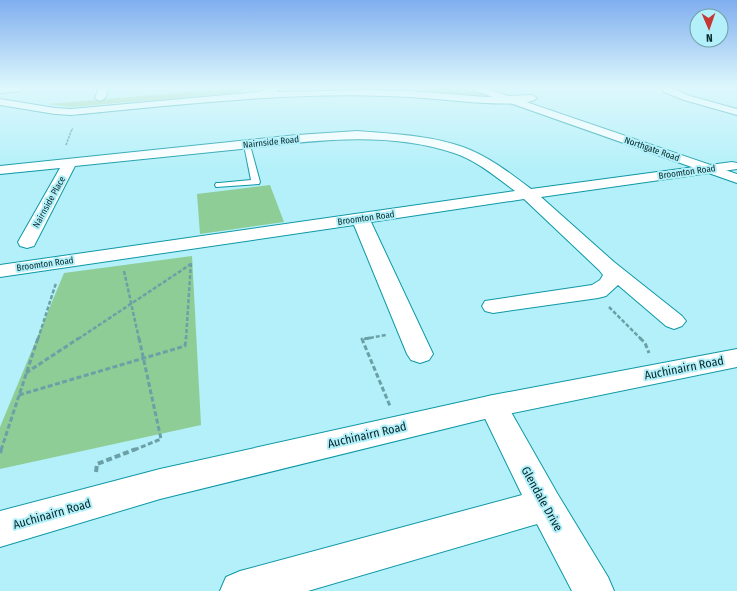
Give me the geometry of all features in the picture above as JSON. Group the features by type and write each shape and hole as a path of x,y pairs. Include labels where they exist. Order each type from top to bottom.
{"street":[{"name":"Northgate Road","path":"554,116 709,169"},
{"name":"Northgate Road","path":"581,116 735,171"},
{"name":"Nairnside Road","path":"0,170 247,144 357,135 413,139 459,150 494,168 528,194 607,266 674,321"},
{"name":"Nairnside Place","path":"28,242 64,164"},
{"name":"Broomton Road","path":"0,271 709,169 735,171"},
{"path":"360,218 420,354"},
{"path":"493,306 598,291 608,284 613,275 607,266"},
{"name":"Auchinairn Road","path":"0,529 160,484 493,406 737,358"},
{"name":"Glendale Drive","path":"493,406 545,505 594,591"},
{"path":"240,591 545,505"}],"lane":[{"path":"219,185 256,182 247,144"}],"path":[{"path":"64,164 79,116"},
{"path":"19,395 185,346 192,243"},
{"path":"92,503 97,464 161,439 120,253"},
{"path":"0,453 63,262"},
{"path":"26,374 191,264"},
{"path":"592,291 645,343 657,374"},
{"path":"399,428 362,339 410,331"}],"green space":[{"path":"270,185 284,222 200,234 197,194"},
{"path":"192,256 201,425 0,469 0,427 64,273"}]}
